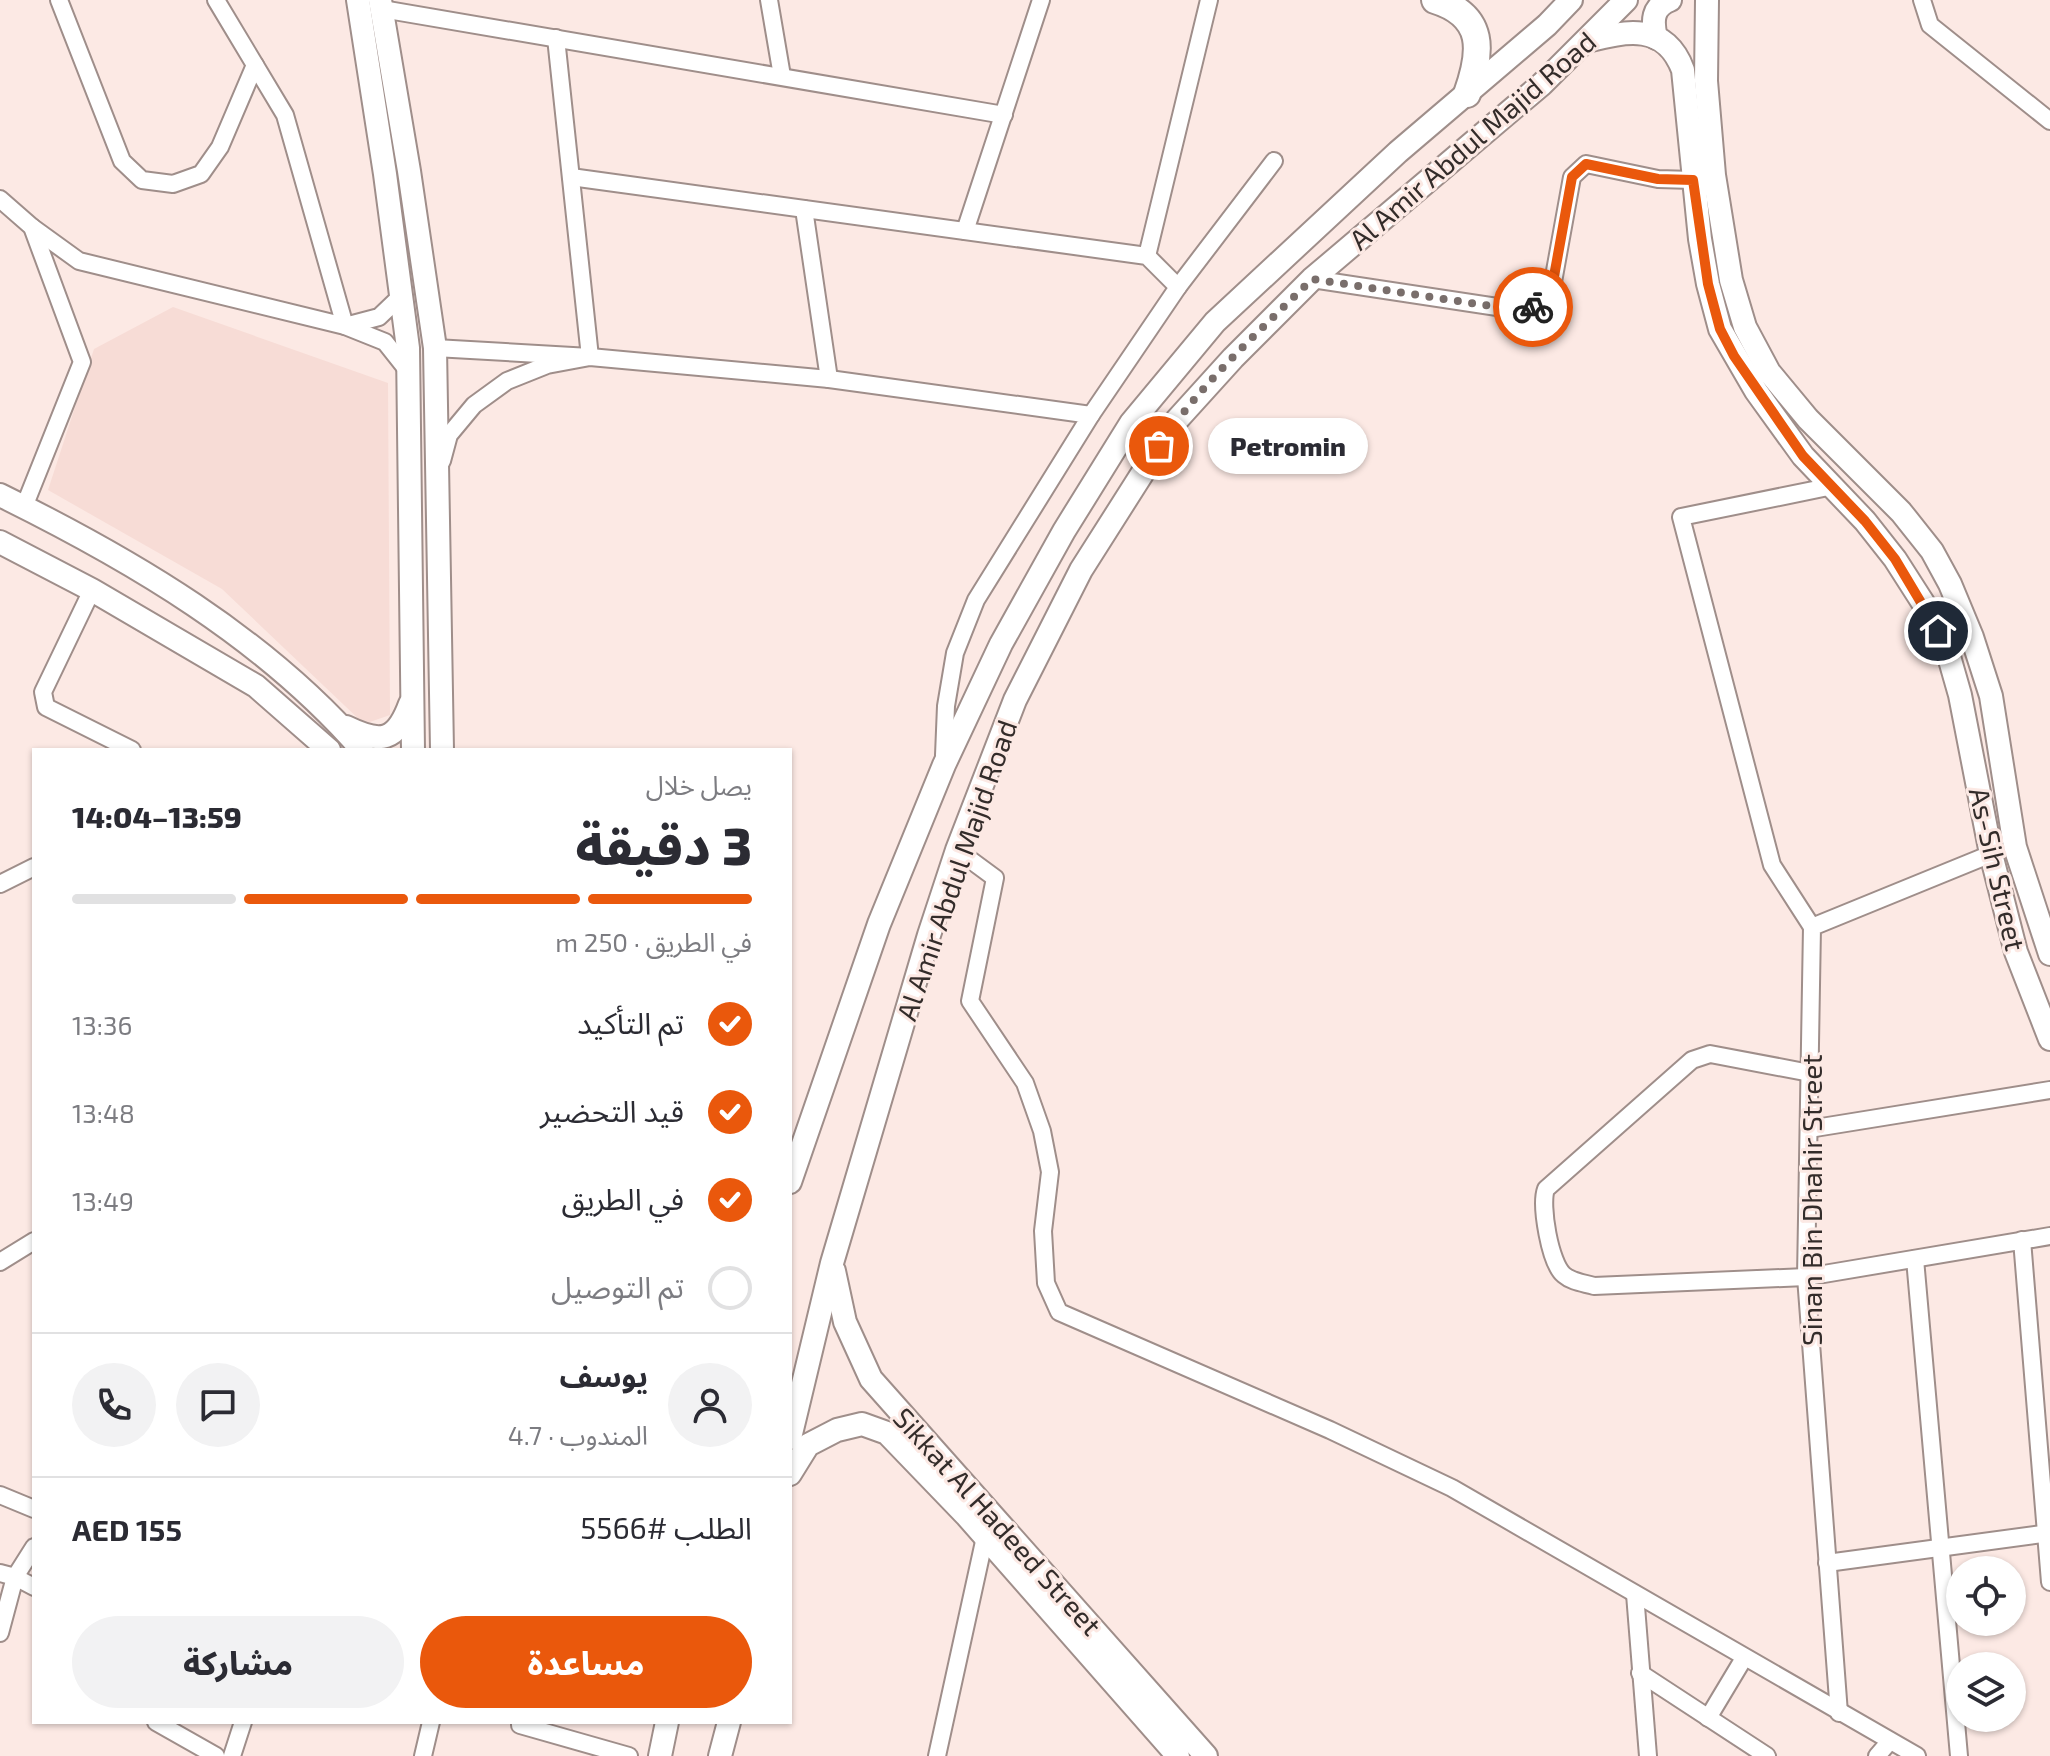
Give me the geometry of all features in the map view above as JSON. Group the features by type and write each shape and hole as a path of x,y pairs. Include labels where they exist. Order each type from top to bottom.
{"main road":[{"path":"358,0 385,174 408,371 413,748"},
{"path":"1444,3 1474,4 1485,0"},
{"name":"Al Amir Abdul Majid Road","path":"792,1176 879,924 944,765 1001,644 1064,531 1131,423 1215,322 1398,152 1571,0"},
{"name":"Al Amir Abdul Majid Road","path":"792,1430 832,1263 957,850 1015,700 1081,570 1175,422 1233,358 1312,279 1542,84 1626,0"},
{"path":"1656,38 1653,26 1655,13 1661,4 1670,0"},
{"path":"1681,0 1707,9"},
{"path":"1444,3 1471,25 1476,39 1478,55 1467,94"},
{"path":"381,5 435,348 442,748"},
{"name":"As-Sih Street","path":"1707,9 1706,81 1714,175 1731,280 1745,327 1769,372 1799,408 1901,512 1932,551 1950,584 1991,696 2015,847 2050,954"},
{"path":"1587,41 1621,32 1649,34 1656,38"},
{"name":"As-Sih Street","path":"1656,38 1673,52 1683,70 1693,180 1708,284 1720,329 1734,356 1803,456 1895,559 1927,609 1948,653 1960,695 1991,854 2016,952 2050,1039"},
{"path":"0,495 189,602 277,665 360,748"},
{"path":"2,546 92,590 256,686 319,747"},
{"path":"337,722 368,738 390,736 402,726 414,695"},
{"name":"Sikkat Al Hadeed Street","path":"832,1263 845,1322 871,1379 1206,1756"},
{"name":"Sikkat Al Hadeed Street","path":"792,1471 808,1445 837,1430 862,1424 887,1433 985,1537 1178,1756"},
{"path":"660,1756 669,1724"},
{"path":"667,1756 670,1724"},
{"path":"720,1756 731,1724"},
{"path":"729,1756 732,1724"}],"street":[{"path":"59,0 122,161 142,180 173,184 201,174 220,147 255,65"},
{"path":"216,0 285,115 345,326"},
{"path":"769,0 782,76"},
{"path":"965,231 1041,0"},
{"path":"1147,256 1209,0"},
{"path":"1922,0 1930,25 2050,121"},
{"path":"381,5 1004,115"},
{"path":"556,38 590,357"},
{"path":"944,765 946,706 955,653 976,600 1091,415 1178,287 1274,161"},
{"path":"1312,279 1517,310 1541,305 1553,282 1572,177 1586,164 1658,179 1693,180"},
{"path":"571,177 1147,256 1178,287"},
{"path":"0,199 79,261 345,326 385,342 408,371"},
{"path":"804,209 829,379"},
{"path":"24,507 82,362 32,227"},
{"path":"345,326 379,317 401,296"},
{"path":"435,348 590,357 829,379 1091,415"},
{"path":"437,478 449,435 474,405 507,381 547,365 590,357"},
{"path":"1833,486 1681,517 1772,865 1812,927 1991,854"},
{"path":"92,590 43,692 46,707 128,748"},
{"path":"957,850 995,878 970,1001 1025,1083 1042,1131 1050,1172 1043,1231 1046,1283 1059,1312 1330,1430 1452,1488 1917,1756"},
{"path":"0,884 32,868"},
{"name":"Sinan Bin Dhahir Street","path":"1812,927 1806,1277 1839,1713"},
{"path":"1810,1073 1710,1054 1692,1060 1546,1189 1542,1203 1556,1266 1575,1281 1594,1286 1806,1277 2050,1236"},
{"path":"1809,1129 2050,1090"},
{"path":"2022,1240 2050,1582"},
{"path":"0,1262 32,1242"},
{"path":"18,1252 32,1262"},
{"path":"1915,1259 1959,1756"},
{"path":"0,1495 32,1508"},
{"path":"1827,1563 2048,1534"},
{"path":"937,1756 985,1537"},
{"path":"0,1633 8,1575 32,1549"},
{"path":"8,1575 32,1586"},
{"path":"1635,1594 1648,1756"},
{"path":"1708,1718 1744,1658"},
{"path":"1640,1673 1767,1756"},
{"path":"163,1724 216,1756"},
{"path":"232,1756 242,1724"},
{"path":"423,1756 431,1724"},
{"path":"520,1724 629,1756"},
{"path":"1734,1756 1736,1737"},
{"path":"1877,1756 1890,1741"}],"shaded area":[{"path":"173,307 388,383 390,715 364,724 222,589 48,490 94,349"}],"way so far":[{"path":"1159,446 1175,422 1233,358 1312,279 1517,310 1533,307"}],"place":[{"name":"Petromin","path":"1159,446"}],"route":[{"path":"1533,307 1541,305 1553,282 1572,177 1586,164 1658,179 1693,180 1708,284 1720,329 1734,356 1803,456 1865,521 1895,559 1938,631"}]}
